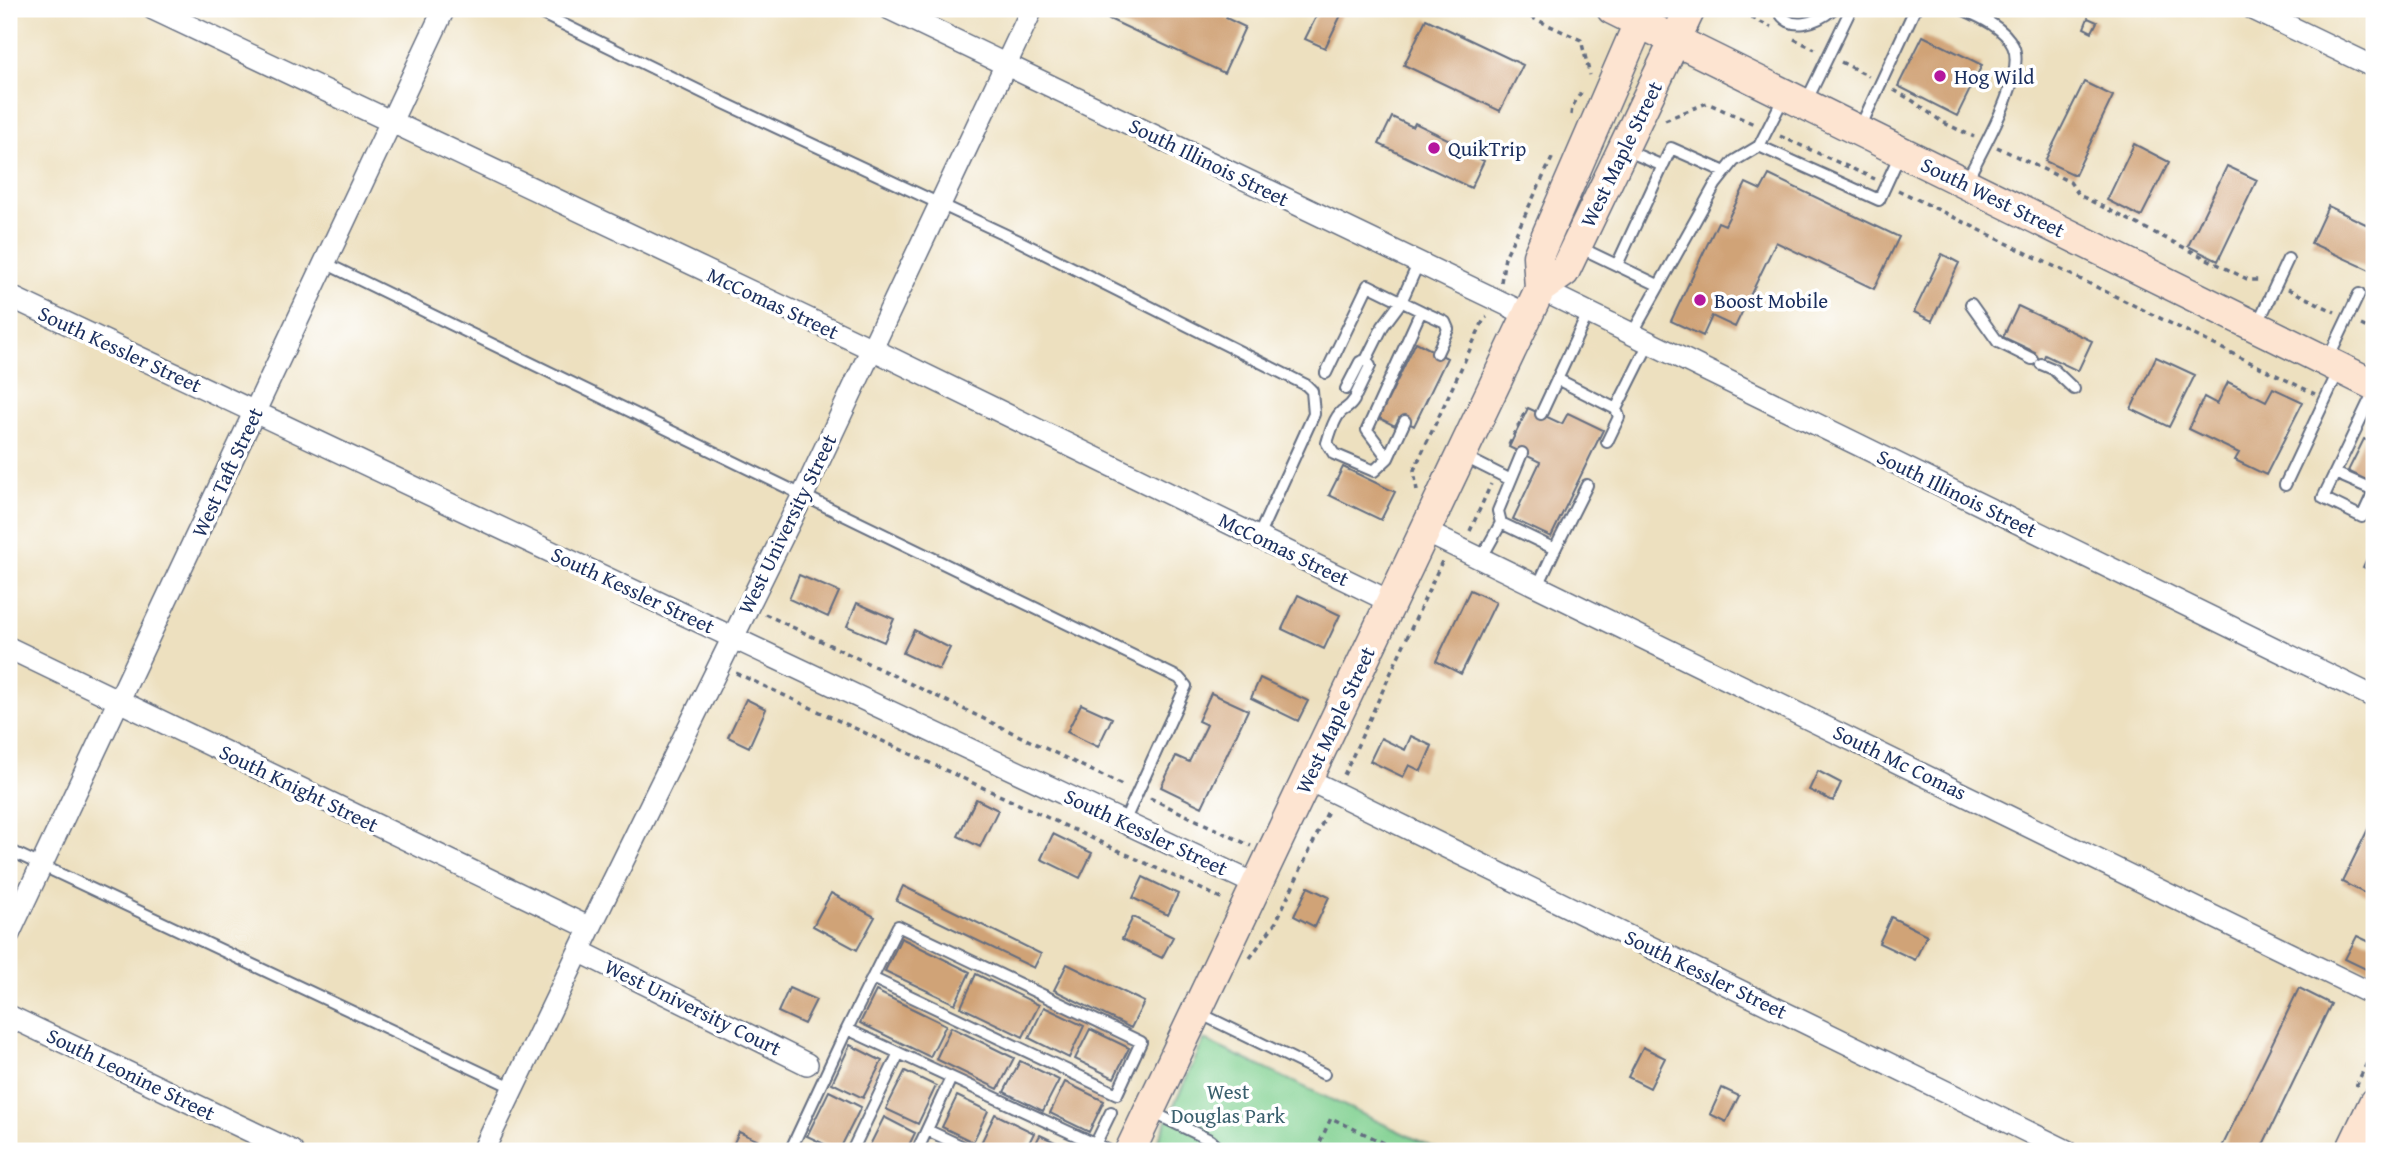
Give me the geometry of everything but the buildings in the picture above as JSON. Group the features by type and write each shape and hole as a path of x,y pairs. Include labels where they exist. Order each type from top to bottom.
{"street":[{"name":"McComas Street","path":"153,9 872,349 1391,602"},
{"name":"West Taft Street","path":"9,934 444,9"},
{"name":"South Illinois Street","path":"890,9 1497,300 1534,302 1588,313 2374,697"},
{"name":"West University Street","path":"483,1151 803,495 1032,9"},
{"name":"West Maple Street","path":"1130,1151 1197,1012 1248,880 1307,779 1534,302 1564,272 1576,246 1634,154 1690,9"},
{"path":"2253,9 2374,67"},
{"name":"West Maple Street","path":"1534,302 1538,256 1632,13"},
{"name":"South West Street","path":"1632,13 1676,40 2374,385"},
{"name":"South Kessler Street","path":"9,296 1248,880"},
{"name":"South Mc Comas","path":"1424,531 2374,995"},
{"name":"South Knight Street","path":"9,648 590,928"},
{"name":"South Kessler Street","path":"1307,779 2067,1151"},
{"name":"West University Court","path":"579,951 807,1064"},
{"name":"South Leonine Street","path":"9,1016 292,1151"},
{"path":"2357,1146 2374,1102"}],"lane":[{"path":"532,9 940,204 1306,385 1312,391 1314,414 1258,537"},
{"path":"1778,9 1786,21 1799,24 1824,16 1833,9"},
{"path":"1607,442 1619,417 1616,409 1658,285 1715,185 1734,162 1759,146 1768,130 1829,56 1851,9"},
{"path":"1858,131 1915,9"},
{"path":"1962,9 1984,19 2008,37 2017,57 2017,70 2011,88 1965,183"},
{"path":"1759,146 1879,200 1901,152"},
{"path":"1617,265 1671,148 1725,172"},
{"path":"1634,154 1662,166"},
{"path":"1576,246 1658,285"},
{"path":"2256,327 2288,259"},
{"path":"1405,421 1388,458 1374,471 1334,454 1327,443 1331,429 1341,412 1350,408 1350,395 1370,366 1366,360 1383,326 1401,302 1419,262"},
{"path":"325,263 1185,682 1183,693 1124,822"},
{"path":"1326,373 1368,285 1445,322 1448,329 1437,353"},
{"path":"2285,485 2325,400 2348,318 2359,294"},
{"path":"1970,304 1998,342 2053,369 2074,389"},
{"path":"1388,458 1367,430 1421,311"},
{"path":"1541,414 1588,313"},
{"path":"1557,379 1616,409"},
{"path":"2335,473 2374,491 2362,517 2323,498 2374,391"},
{"path":"1522,453 1497,511 1502,523 1555,550"},
{"path":"1461,455 1509,479"},
{"path":"1538,586 1587,485"},
{"path":"1481,559 1502,523"},
{"path":"9,850 513,1088"},
{"path":"790,1151 847,1029 872,978 898,926 1141,1042 1117,1094 872,978"},
{"path":"1197,1012 1324,1074"},
{"path":"847,1029 1094,1148 1110,1151"},
{"path":"852,1151 899,1054"},
{"path":"917,1151 951,1078"},
{"path":"1150,1111 1210,1140 1222,1151"},
{"path":"1094,1148 1111,1112"},
{"path":"927,1130 972,1151"}],"path":[{"path":"1513,9 1581,40 1590,75 1572,107 1571,120"},
{"path":"1746,9 1750,17 1773,28"},
{"path":"1784,33 1913,101 1942,122 2070,182 2078,195 2249,281 2269,279 2374,331"},
{"path":"1690,100 1694,107"},
{"path":"1634,154 1665,118 1707,103 1886,184 2325,400"},
{"path":"1417,498 1414,470 1484,319 1494,312 1504,273 1505,257 1555,153"},
{"path":"1244,966 1276,922 1446,554 1469,533 1530,400"},
{"path":"765,614 1252,847"},
{"path":"736,673 1227,901 1248,880 1252,847 1257,838"},
{"path":"1316,1151 1331,1118 1401,1151"}],"green space":[{"name":"West Douglas Park","path":"1204,1040 1441,1151 1153,1151"}],"place":[{"name":"Hog Wild","path":"1940,76"},
{"name":"QuikTrip","path":"1434,148"},
{"name":"Boost Mobile","path":"1700,300"}]}
